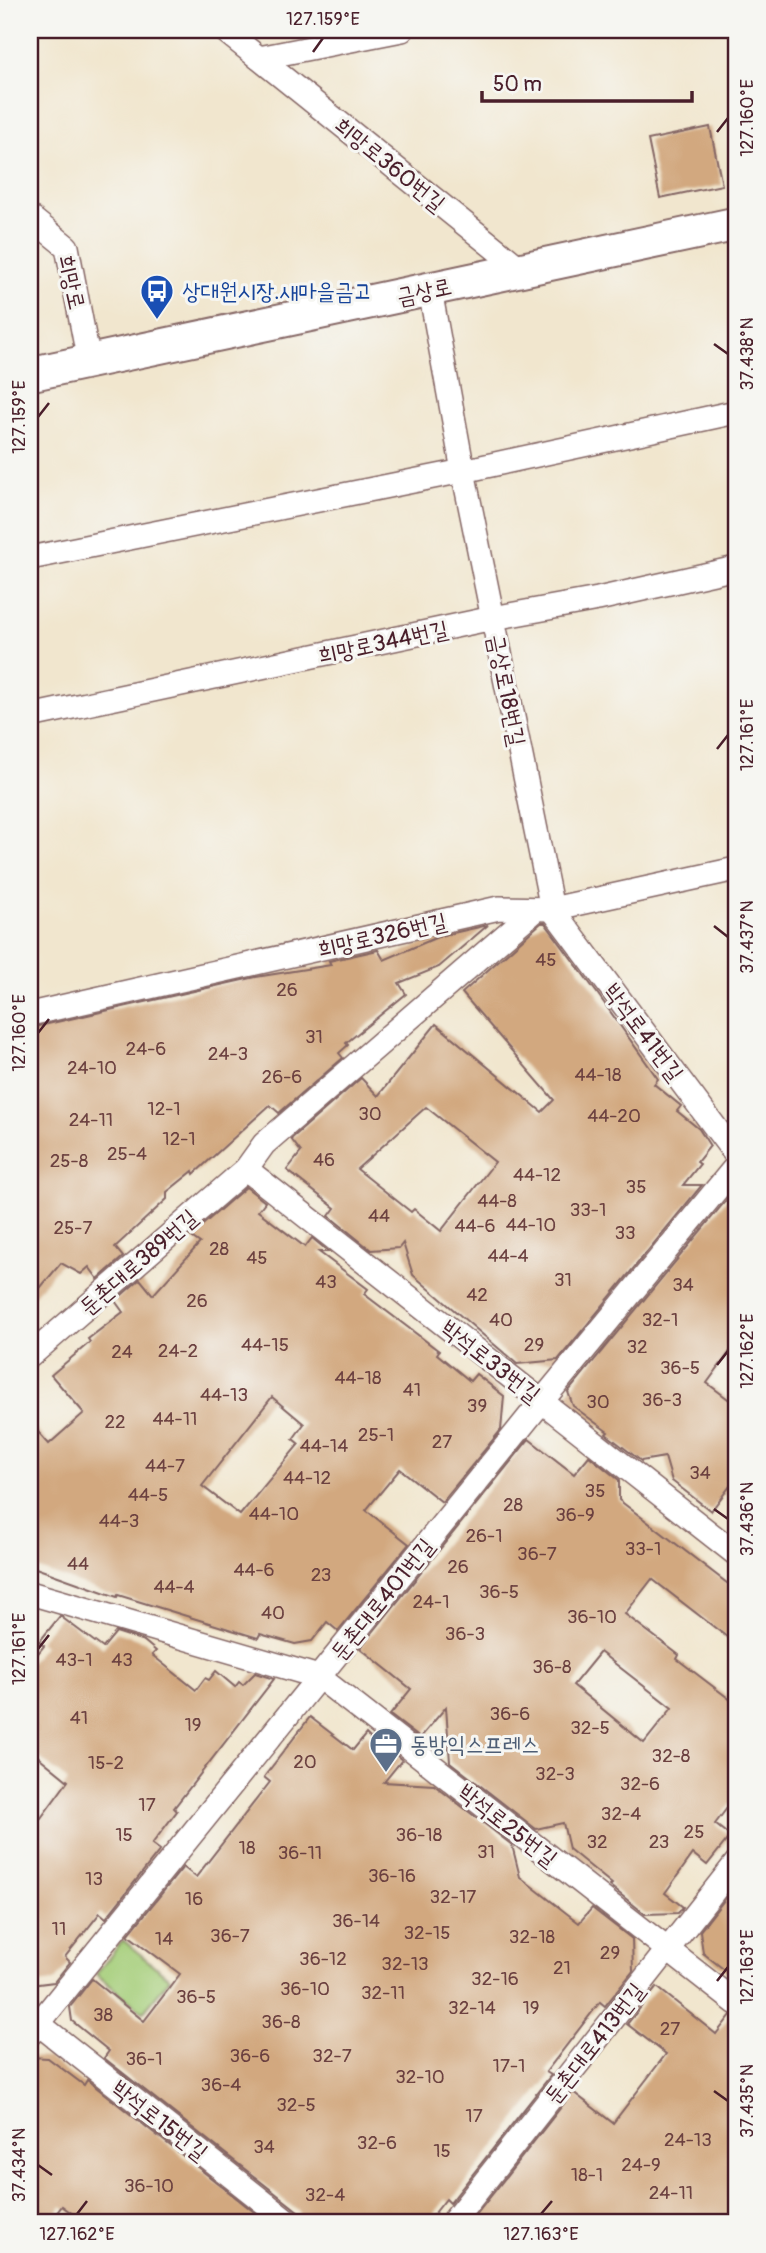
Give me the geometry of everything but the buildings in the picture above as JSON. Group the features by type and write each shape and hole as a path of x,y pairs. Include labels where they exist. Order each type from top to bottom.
{"street":[{"name":"희망로360번길","path":"224,30 522,270"},
{"path":"259,58 402,30"},
{"name":"희망로","path":"30,217 67,247 89,362"},
{"name":"금상로","path":"30,374 736,224"},
{"name":"금상로18번길","path":"430,290 493,618 544,909"},
{"path":"30,558 463,471 736,412"},
{"name":"희망로344번길","path":"30,716 736,568"},
{"name":"희망로326번길","path":"30,1014 499,908 544,909 736,869"},
{"name":"박석로41번길","path":"544,909 736,1155"},
{"name":"둔촌대로389번길","path":"30,1356 246,1169 264,1144 544,909"},
{"name":"둔촌대로401번길","path":"33,2025 736,1166"},
{"name":"박석로33번길","path":"246,1169 736,1554"},
{"name":"박석로25번길","path":"30,1593 319,1677 736,2003"},
{"name":"둔촌대로413번길","path":"452,2223 736,1863"},
{"name":"박석로15번길","path":"33,2025 290,2223"}],"green space":[{"path":"123,1940 170,1979 143,2012 96,1974"}],"place":[{"name":"상대원시장.새마을금고","path":"157,321"},
{"name":"동방익스프레스","path":"386,1774"}]}
